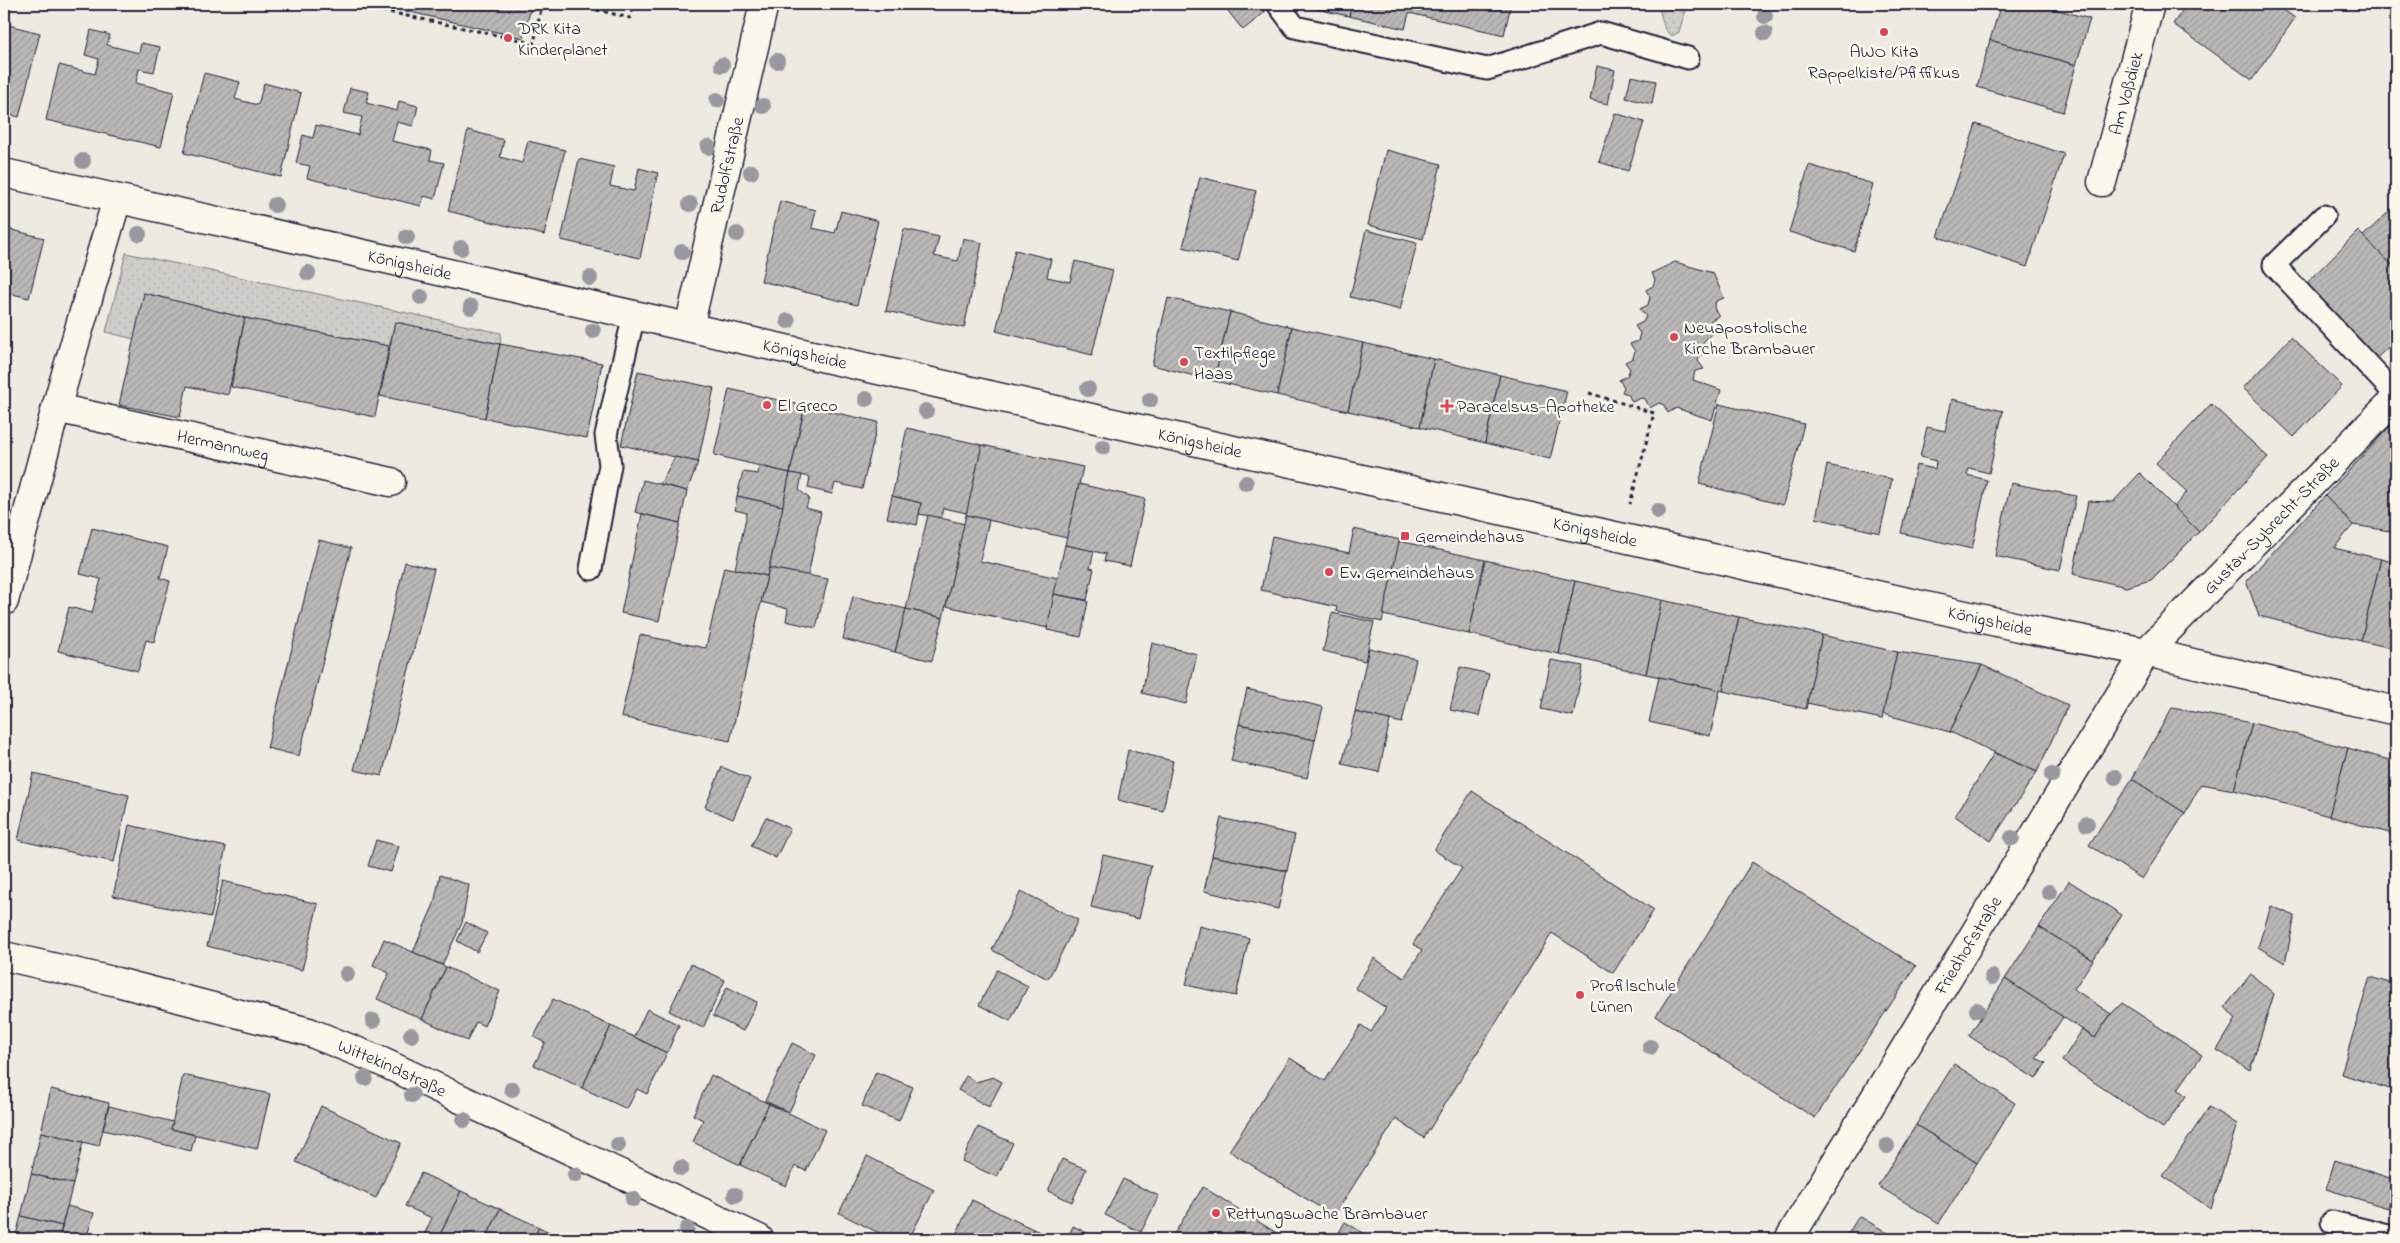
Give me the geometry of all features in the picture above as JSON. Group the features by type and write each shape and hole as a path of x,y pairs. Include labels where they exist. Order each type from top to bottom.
{"street":[{"name":"Rudolfstraße","path":"689,327 764,4"},
{"name":"Am Voßdiek","path":"2102,182 2150,4"},
{"name":"Königsheide","path":"4,173 2023,628 2146,652 2396,711"},
{"path":"4,601 56,408 117,199"},
{"name":"Gustav-Sybrecht-Straße","path":"2146,652 2396,397"},
{"name":"Hermannweg","path":"56,408 391,482"},
{"name":"Friedhofstraße","path":"1790,1239 2146,652"},
{"name":"Wittekindstraße","path":"4,956 117,982 309,1032 378,1060 759,1239"}],"lane":[{"path":"1278,4 1294,26 1487,69 1602,33 1688,58"},
{"path":"2324,216 2274,266 2396,397"},
{"path":"591,569 610,465 606,435 634,315"},
{"path":"2332,1222 2396,1238"}],"path":[{"path":"351,4 534,43 542,4"},
{"path":"573,4 630,18 634,5"},
{"path":"1589,393 1654,413 1621,537"}],"shaded area":[{"path":"1658,4 1687,4 1679,32 1672,36 1665,30"},
{"path":"126,253 501,333 500,344 395,322 389,346 245,318 144,293 134,339 106,332"}],"building":[{"path":"375,4 532,4 523,38"},
{"path":"1227,4 1258,4 1265,12 1243,30 1224,6"},
{"path":"1304,4 1352,4 1349,16 1306,7"},
{"path":"1352,4 1511,4 1504,35 1409,13 1405,29 1349,16"},
{"path":"2001,4 2038,4 2090,19 2076,65 1990,40"},
{"path":"2187,4 2275,4 2295,18 2252,80 2173,24"},
{"path":"4,24 40,33 19,117 4,113"},
{"path":"91,30 110,35 107,45 139,53 141,43 160,47 154,72 139,69 136,83 174,92 161,147 46,120 59,65 95,74 99,59 85,55"},
{"path":"1990,40 2076,65 2063,112 1977,87"},
{"path":"1597,66 1615,70 1608,104 1590,100"},
{"path":"204,73 240,82 235,99 258,105 264,83 301,93 281,177 184,153"},
{"path":"1631,76 1656,81 1652,104 1626,98"},
{"path":"350,88 369,92 366,103 397,111 399,101 418,106 413,126 397,122 392,141 432,150 430,160 444,163 435,199 424,196 421,206 307,178 310,166 296,163 303,135 313,138 316,125 358,135 362,117 344,113"},
{"path":"1615,113 1644,122 1628,171 1599,162"},
{"path":"1976,124 2064,154 2027,267 1938,237"},
{"path":"468,130 504,140 500,157 522,163 528,141 565,150 544,235 448,211"},
{"path":"1386,150 1441,164 1423,239 1368,225"},
{"path":"579,159 614,167 610,186 634,191 639,168 658,173 640,258 561,240"},
{"path":"1809,165 1873,184 1854,251 1789,232"},
{"path":"1200,177 1256,191 1238,261 1183,247"},
{"path":"780,201 816,210 812,228 835,233 841,211 878,221 857,305 761,281"},
{"path":"2396,205 2396,269 2363,236"},
{"path":"4,228 44,238 29,298 4,292"},
{"path":"904,229 939,237 934,256 958,261 963,238 982,243 964,328 886,311"},
{"path":"1366,230 1417,243 1400,310 1350,297"},
{"path":"2358,231 2396,269 2396,339 2374,361 2301,289"},
{"path":"1015,250 1051,259 1047,277 1070,282 1075,261 1113,270 1092,355 996,331"},
{"name":"Neuapostolische Kirche Brambauer","path":"1675,262 1713,273 1724,298 1716,301 1714,308 1719,316 1711,320 1709,326 1713,332 1703,342 1709,350 1699,356 1698,361 1704,369 1695,371 1693,380 1721,390 1712,420 1676,408 1668,413 1664,405 1659,403 1650,408 1645,399 1641,398 1632,402 1628,394 1622,392 1624,387 1619,380 1627,376 1630,369 1625,362 1633,358 1635,351 1630,344 1638,341 1640,333 1635,326 1643,322 1646,316 1640,309 1648,305 1650,297 1646,290 1653,286 1655,280 1652,273"},
{"path":"144,293 245,318 228,395 187,386 180,417 119,405"},
{"path":"1168,298 1230,312 1214,381 1152,365"},
{"path":"1230,312 1292,327 1277,395 1214,381"},
{"path":"245,318 389,346 375,417 231,387"},
{"path":"395,322 500,344 485,418 380,396"},
{"path":"1292,327 1363,343 1348,411 1277,395"},
{"path":"2291,337 2342,386 2294,437 2243,388"},
{"path":"1363,343 1434,359 1420,427 1348,411"},
{"path":"500,344 602,363 587,438 485,418"},
{"path":"1434,359 1500,375 1485,443 1420,427"},
{"path":"638,371 714,388 698,462 621,445"},
{"path":"1500,375 1567,391 1550,459 1485,443"},
{"path":"729,389 805,406 790,473 714,455"},
{"path":"1952,399 2003,411 1989,473 1969,468 1967,475 1987,480 1972,549 1901,533 1916,465 1935,469 1936,461 1920,457 1927,427 1945,431"},
{"path":"1719,404 1804,424 1783,505 1699,484"},
{"path":"2211,404 2268,457 2199,532 2173,508 2187,492 2156,463"},
{"path":"805,406 878,422 862,489 835,483 832,494 808,488 810,477 790,473"},
{"path":"2395,421 2396,532 2353,525 2325,496"},
{"path":"907,428 982,445 967,513 943,508 941,518 919,514 921,503 892,496"},
{"path":"982,445 1083,467 1067,538 966,515"},
{"path":"675,457 698,462 687,491 660,484"},
{"path":"1827,465 1892,479 1880,533 1816,518"},
{"path":"759,466 790,473 783,506 737,496 743,472 758,474"},
{"path":"790,473 802,475 799,490 809,498 806,508 821,512 808,576 769,568"},
{"path":"2140,473 2199,532 2151,580 2126,587 2073,574 2088,501 2113,502"},
{"path":"643,480 687,491 680,523 635,512"},
{"path":"2011,483 2076,496 2060,570 1995,556"},
{"path":"1079,484 1145,499 1130,566 1104,561 1106,554 1065,545"},
{"path":"737,496 783,506 767,576 735,569 747,513 735,510"},
{"path":"892,496 921,503 917,525 887,518"},
{"path":"2325,496 2353,525 2334,548 2381,559 2361,641 2259,616 2246,581"},
{"path":"642,514 680,523 659,621 621,613"},
{"path":"928,515 965,524 943,618 906,609"},
{"path":"966,515 989,520 980,561 1058,578 1048,628 946,606"},
{"path":"92,528 168,547 160,578 170,581 154,642 146,640 138,671 58,651 69,607 92,613 101,579 80,574"},
{"name":"Ev. Gemeindehaus","path":"1354,529 1400,540 1382,622 1336,611 1337,607 1261,590 1272,536 1349,553"},
{"path":"319,540 351,548 299,756 267,748"},
{"path":"1399,541 1485,560 1469,634 1383,615"},
{"path":"1065,545 1094,551 1090,568 1094,569 1087,600 1054,594"},
{"path":"2381,559 2396,563 2396,649 2361,641"},
{"path":"1485,560 1575,581 1559,654 1469,634"},
{"path":"405,562 434,569 382,776 354,770"},
{"path":"724,567 767,576 730,741 621,717 640,635 706,648"},
{"path":"769,568 828,579 816,628 786,621 788,609 761,602"},
{"path":"1575,581 1662,600 1646,674 1559,654"},
{"path":"1054,594 1088,601 1081,637 1047,630"},
{"path":"853,596 906,609 895,652 843,639"},
{"path":"1662,600 1739,617 1723,691 1646,674"},
{"path":"906,609 943,618 932,661 895,652"},
{"path":"1332,613 1374,622 1365,661 1323,651"},
{"path":"1739,617 1822,635 1806,709 1723,691"},
{"path":"1822,635 1897,652 1882,719 1807,703"},
{"path":"1152,643 1197,654 1186,704 1142,693"},
{"path":"1369,648 1416,659 1402,723 1355,712"},
{"path":"1897,652 1982,665 1950,732 1883,714"},
{"path":"1551,660 1583,666 1573,716 1541,709"},
{"path":"1982,665 2068,705 2037,772 1950,732"},
{"path":"1460,667 1489,674 1479,716 1450,710"},
{"path":"1659,677 1720,690 1710,736 1649,722"},
{"path":"1247,689 1323,707 1315,740 1239,724"},
{"path":"2172,708 2252,723 2234,790 2201,784 2185,813 2132,779"},
{"path":"1355,712 1390,720 1379,772 1342,764"},
{"path":"2252,723 2348,748 2329,816 2234,790"},
{"path":"1239,724 1315,740 1307,778 1231,761"},
{"path":"2348,748 2396,762 2396,835 2329,816"},
{"path":"1128,750 1173,761 1163,811 1118,800"},
{"path":"1994,753 2037,772 1991,841 1955,816"},
{"path":"722,767 750,779 733,819 705,807"},
{"path":"33,773 129,795 114,862 18,840"},
{"path":"2132,779 2185,813 2142,879 2089,845"},
{"name":"Profilschule Lünen","path":"1472,791 1654,910 1613,973 1552,933 1424,1138 1396,1119 1334,1216 1229,1151 1290,1058 1325,1081 1361,1025 1371,1032 1386,1008 1355,988 1374,958 1404,978 1422,950 1413,944 1462,868 1434,850"},
{"path":"766,817 790,829 776,858 751,846"},
{"path":"1221,818 1295,835 1287,871 1212,856"},
{"path":"129,825 226,847 211,917 113,896"},
{"path":"376,840 399,846 391,872 368,866"},
{"path":"1103,855 1151,866 1139,919 1091,907"},
{"path":"1212,856 1287,871 1278,909 1204,891"},
{"path":"1752,862 1916,966 1815,1118 1656,1016"},
{"path":"440,875 469,885 462,923 442,965 413,952 434,904"},
{"path":"223,881 318,904 302,970 207,946"},
{"path":"2069,881 2122,915 2093,960 2039,927"},
{"path":"1021,891 1078,920 1048,979 992,950"},
{"path":"2271,906 2295,916 2285,963 2258,947"},
{"path":"466,922 487,933 477,952 457,941"},
{"path":"1199,926 1249,938 1236,996 1186,985"},
{"path":"2039,927 2093,960 2074,989 2111,1014 2095,1038 2005,979"},
{"path":"384,939 446,967 422,1019 377,999 389,973 373,965"},
{"path":"691,964 725,980 703,1028 669,1011"},
{"path":"446,967 500,991 484,1026 476,1022 467,1041 422,1019"},
{"path":"997,970 1028,986 1010,1021 979,1005"},
{"path":"2251,974 2274,994 2250,1070 2217,1050 2236,1019 2225,1007"},
{"path":"2370,977 2396,985 2396,1091 2341,1074"},
{"path":"2005,979 2063,1017 2036,1058 2046,1063 2036,1079 1969,1036"},
{"path":"727,987 757,1002 743,1031 713,1016"},
{"path":"553,999 611,1026 582,1088 534,1065 545,1043 534,1037"},
{"path":"2122,1003 2202,1055 2178,1089 2186,1096 2163,1128 2062,1061 2082,1030 2095,1038 2111,1014"},
{"path":"647,1009 679,1025 667,1053 634,1037"},
{"path":"611,1026 667,1053 647,1094 637,1089 627,1109 582,1088"},
{"path":"792,1043 816,1055 789,1112 765,1101"},
{"path":"1954,1064 2015,1103 1977,1163 1916,1125"},
{"path":"876,1072 913,1087 899,1121 862,1106"},
{"path":"183,1075 270,1094 257,1149 171,1129"},
{"path":"711,1075 769,1104 740,1165 693,1142 703,1120 693,1115"},
{"path":"966,1076 976,1082 993,1077 1002,1082 989,1107 958,1090"},
{"path":"51,1089 109,1103 99,1146 41,1132"},
{"path":"769,1104 825,1130 806,1171 795,1166 786,1186 740,1165"},
{"path":"109,1106 173,1122 171,1129 195,1135 191,1151 103,1130"},
{"path":"321,1106 401,1143 376,1198 296,1162"},
{"path":"2209,1107 2237,1124 2211,1209 2163,1176"},
{"path":"1916,1125 1977,1163 1939,1223 1878,1186"},
{"path":"978,1127 1013,1143 997,1177 962,1161"},
{"path":"41,1132 83,1142 73,1184 31,1174"},
{"path":"867,1156 934,1190 909,1239 891,1239 839,1213"},
{"path":"1062,1159 1086,1169 1072,1202 1048,1191"},
{"path":"2335,1160 2396,1180 2388,1208 2326,1189"},
{"path":"421,1173 461,1191 438,1239 422,1239 432,1218 405,1206"},
{"path":"31,1174 73,1184 62,1226 21,1216"},
{"path":"1123,1179 1159,1196 1141,1232 1105,1215"},
{"name":"Rettungswache Brambauer","path":"1203,1187 1286,1239 1171,1239"},
{"path":"461,1191 500,1209 486,1239 476,1239 461,1233 458,1239 438,1239"},
{"path":"972,1200 1033,1229 1028,1239 954,1239"},
{"path":"67,1206 94,1213 86,1239 59,1239"},
{"path":"500,1209 539,1227 533,1239 486,1239"},
{"path":"21,1216 62,1226 59,1239 15,1239"},
{"path":"1859,1216 1898,1239 1845,1239"},
{"path":"1345,1222 1373,1239 1335,1239"},
{"path":"1073,1226 1095,1237 1094,1239 1067,1239"},
{"path":"539,1227 564,1239 533,1239"},
{"path":"1033,1229 1056,1239 1028,1239"}],"place":[{"name":"AWO Kita Rappelkiste/Pfiffikus","path":"1884,32"},
{"name":"DRK Kita Kinderplanet","path":"508,38"},
{"name":"Neuapostolische Kirche Brambauer","path":"1674,337"},
{"name":"Textilpflege Haas","path":"1184,362"},
{"name":"El Greco","path":"767,405"},
{"name":"Paracelsus-Apotheke","path":"1447,406"},
{"name":"Gemeindehaus","path":"1405,536"},
{"name":"Ev. Gemeindehaus","path":"1329,572"},
{"name":"Profilschule Lünen","path":"1580,995"},
{"name":"Rettungswache Brambauer","path":"1216,1213"}]}
